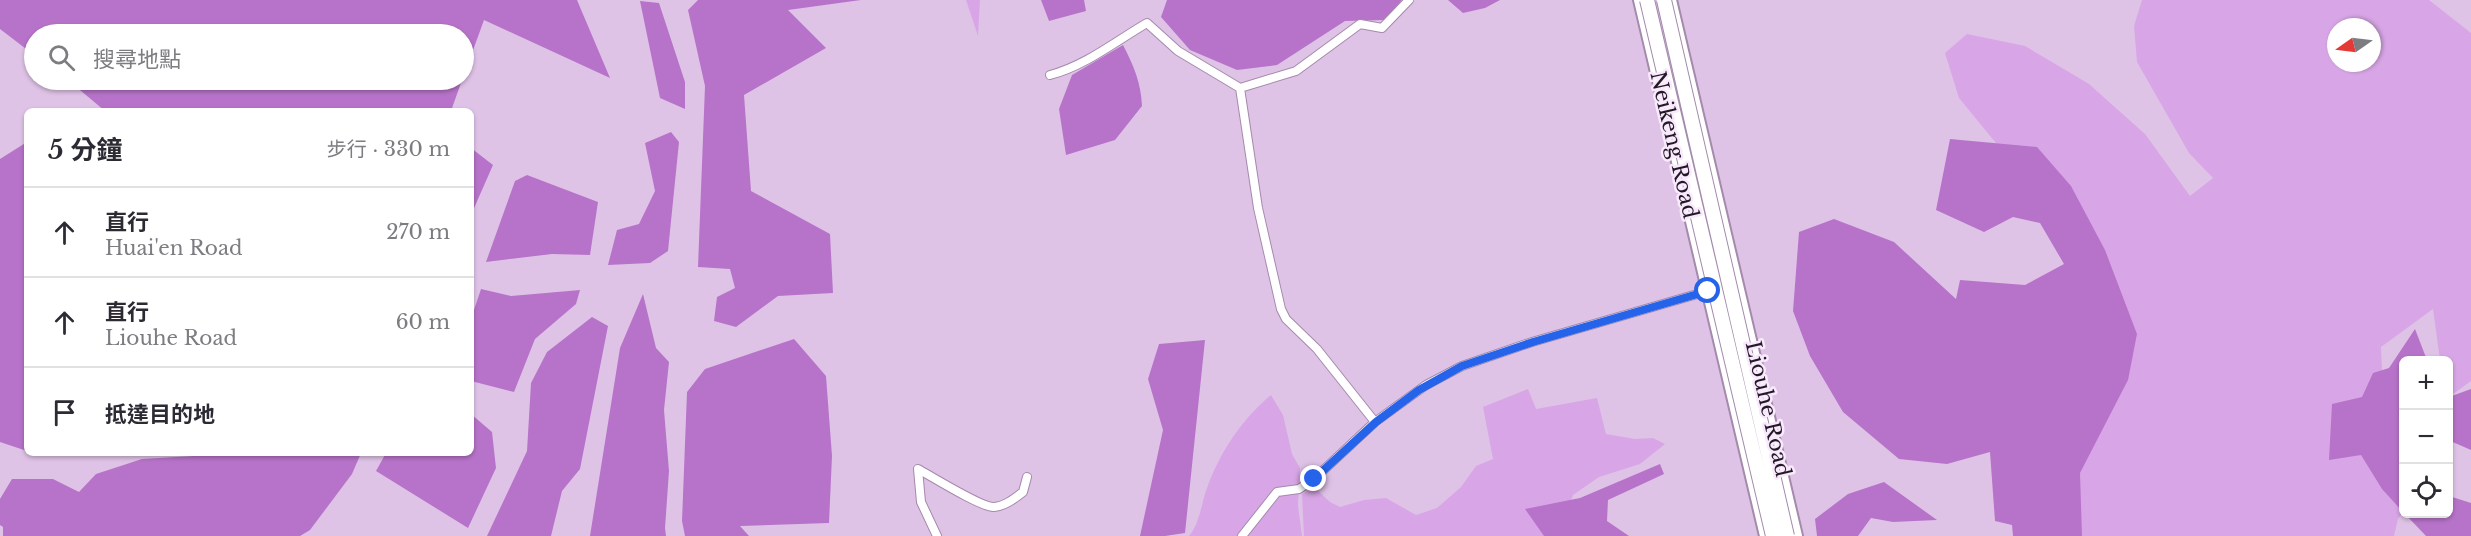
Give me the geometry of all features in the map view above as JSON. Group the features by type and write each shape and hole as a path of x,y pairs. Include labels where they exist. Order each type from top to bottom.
{"highway":[{"path":"1647,0 1773,536"},
{"path":"1664,0 1787,536"}],"main road":[{"name":"Neikeng Road","path":"1639,0 1708,291"},
{"name":"Neikeng Road","path":"1671,0 1738,282"},
{"name":"Liouhe Road","path":"1738,282 1797,536"},
{"name":"Liouhe Road","path":"1708,291 1766,536"}],"street":[{"path":"1050,75 1083,62 1147,23 1178,51 1240,88 1296,71 1359,24 1383,28 1409,0"},
{"path":"1240,88 1258,208 1281,309 1286,318 1317,349 1376,422"},
{"path":"1242,536 1276,492 1299,489 1314,479 1376,422 1419,390 1462,366 1533,342 1738,282"},
{"path":"937,536 921,502 918,469 980,504 992,507 1009,502 1023,492 1027,477"}],"shaded area":[{"path":"0,0 577,0 610,78 484,20 474,48 474,24 24,24 24,47 0,29"},
{"path":"698,0 861,0 788,10 826,48 744,95 751,191 830,234 833,293 778,296 736,327 714,321 717,297 735,288 730,269 698,267 705,86 688,10"},
{"path":"966,0 980,0 978,36"},
{"path":"1041,0 1084,0 1086,11 1049,21"},
{"path":"1167,0 1402,0 1385,20 1345,21 1277,65 1237,70 1190,50 1161,17"},
{"path":"1448,0 1500,0 1485,8 1463,13"},
{"path":"2142,0 2429,0 2471,33 2471,381 2453,394 2453,356 2439,356 2433,309 2381,347 2383,399 2399,425 2399,518 2394,536 2058,536 2119,336 2000,148 1959,98 1945,53 1967,34 2025,46 2089,84 2145,134 2190,196 2213,178 2189,153 2137,62 2134,26"},
{"path":"640,1 659,3 685,82 685,109 660,98"},
{"path":"1123,45 1136,75 1142,106 1115,140 1066,155 1059,109 1072,75"},
{"path":"80,90 458,90 452,108 101,108"},
{"path":"671,132 679,142 668,251 650,263 608,265 617,230 639,224 655,191 645,143"},
{"path":"1950,139 2037,147 2071,186 2105,250 2137,334 2128,380 2080,473 2082,536 2013,536 2012,525 1995,521 1990,452 1947,464 1899,459 1843,412 1810,356 1793,311 1799,232 1834,219 1894,242 1956,299 1960,280 2025,285 2064,264 2040,223 2013,217 1984,232 1936,210"},
{"path":"24,144 24,450 0,442 0,159"},
{"path":"474,150 493,165 474,208"},
{"path":"527,175 598,202 590,255 552,254 486,262 515,181"},
{"path":"481,289 511,296 580,290 576,304 535,339 514,392 474,382 474,310"},
{"path":"643,294 656,348 669,362 664,410 669,471 666,536 590,536 620,348"},
{"path":"592,317 608,326 580,469 562,491 551,536 487,536 527,451 531,383 547,352"},
{"path":"2415,329 2425,356 2399,356 2399,508 2382,489 2361,455 2329,460 2332,404 2362,397 2373,373 2389,368"},
{"path":"794,339 826,376 832,456 829,523 740,526 749,536 685,536 682,521 687,392 705,369"},
{"path":"1205,340 1185,533 1140,536 1163,430 1148,379 1159,344"},
{"path":"1528,389 1536,409 1597,398 1606,434 1635,439 1653,438 1665,444 1640,464 1599,477 1573,495 1567,511 1572,536 1304,536 1302,494 1314,487 1330,502 1340,507 1364,500 1386,498 1416,515 1437,508 1461,487 1476,466 1493,459 1483,407"},
{"path":"2471,389 2471,450 2453,442 2453,396"},
{"path":"1271,395 1283,415 1292,454 1300,468 1298,506 1302,536 1189,536 1198,519 1212,475 1225,449 1241,425"},
{"path":"474,417 492,432 496,468 468,528 376,471 384,456 474,456"},
{"path":"194,456 360,456 352,474 310,530 300,536 3,536 3,527 0,525 0,499 12,479 53,479 79,492 96,474 142,459"},
{"path":"1660,464 1664,474 1608,500 1607,521 1629,536 1544,536 1525,509 1580,498"},
{"path":"1884,482 1937,520 1893,522 1871,518 1858,536 1817,536 1815,519 1848,494"},
{"path":"2453,497 2471,503 2471,536 2426,536 2409,518 2453,518"}],"route":[{"path":"1314,479 1376,422 1410,396 1462,366 1533,342 1708,291"}]}
